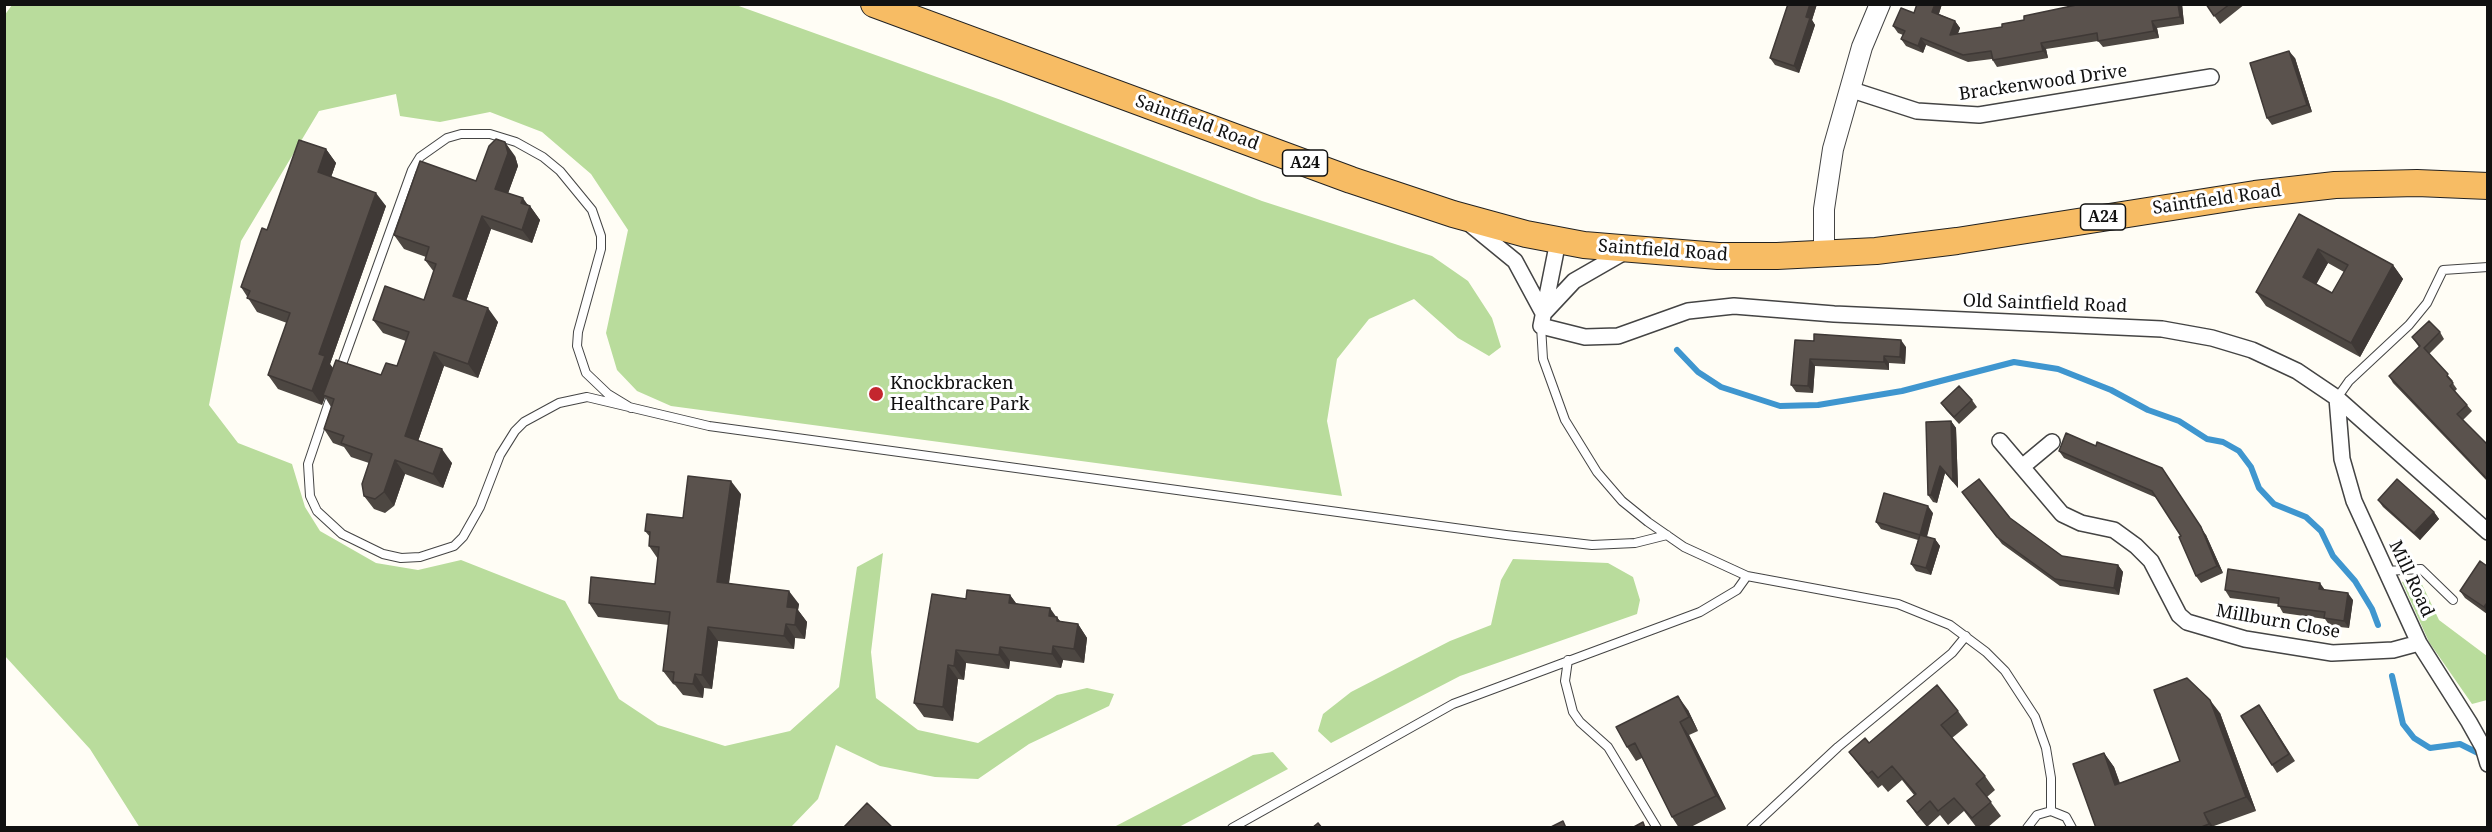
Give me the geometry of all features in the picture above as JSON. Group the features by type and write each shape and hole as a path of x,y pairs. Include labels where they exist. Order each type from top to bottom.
{"highway":[{"name":"Saintfield Road","path":"874,4 1351,180 1453,214 1558,241 1628,250 1718,256 1824,254 1958,241 2255,194 2335,185 2417,183 2487,186"}],"street":[{"path":"1824,254 1824,209 1833,149 1849,89 1880,4"},
{"name":"Brackenwood Drive","path":"1849,89 1917,111 1979,115 2211,77"},
{"path":"1453,214 1478,230 1515,261 1542,320"},
{"path":"1542,320 1558,241"},
{"path":"1542,320 1574,281 1628,250"},
{"name":"Old Saintfield Road","path":"1542,320 1585,338 1602,339 1618,336 1688,311 1734,306 1834,314 2162,329 2212,338 2252,350 2297,370 2337,398 2487,532"},
{"name":"Mill Road","path":"2337,398 2342,459 2354,501 2419,643 2469,722 2483,747 2487,764"},
{"name":"Millburn Close","path":"2000,441 2062,514 2081,523 2114,530 2136,546 2151,561 2178,615 2198,627 2245,639 2332,653 2393,650 2419,643"},
{"path":"2022,467 2052,442"}],"lane":[{"path":"338,378 412,170 420,157 447,138 462,134 490,134 516,142 543,157 560,171 592,210 601,236 601,249 578,332 579,352 586,373 596,384 631,408"},
{"path":"2337,398 2349,381 2409,325 2427,303 2444,270 2487,267"},
{"path":"1542,320 1543,359 1565,420 1597,472 1622,501 1684,547 1747,576 1898,604 1930,614 1966,636 2005,671 2035,717 2049,768 2051,812"},
{"path":"334,389 308,464 310,496 317,511 342,534 383,554 401,558 420,557 454,546 463,537 480,507 500,455 524,422 572,398 608,400 631,408 709,426 1506,535 1592,544 1635,543 1667,535"},
{"path":"2386,571 2421,568 2453,600"},
{"path":"1232,828 1438,712 1568,660 1700,612 1737,590 1747,576"},
{"path":"1751,828 1838,747 1952,653 1966,636"},
{"path":"1568,660 1565,681 1573,712 1580,722 1608,747 1657,828"},
{"path":"2027,828 2037,815 2051,812 2066,817 2073,828"}],"green space":[{"path":"12,5 736,5 1001,100 1262,201 1432,256 1468,281 1492,318 1501,347 1489,356 1458,338 1414,299 1369,319 1337,359 1327,421 1342,496 671,406 637,391 617,370 606,333 628,230 591,174 542,132 490,112 440,122 400,116 396,94 319,111 241,241 209,405 238,443 292,464 305,507 320,531 376,563 418,570 461,560 565,601 619,699 658,725 725,746 790,731 839,687 857,567 883,553 871,652 876,698 918,730 978,743 1057,695 1087,688 1114,694 1109,706 1029,744 978,779 935,777 880,766 836,745 818,799 791,827 140,828 90,749 5,656 4,16"},
{"path":"1513,559 1608,563 1633,577 1640,600 1637,614 1460,676 1331,743 1318,731 1323,714 1351,692 1450,641 1491,625 1501,580"},
{"path":"2418,576 2439,620 2487,656 2487,700 2472,704 2429,642 2402,582"},
{"path":"1273,752 1288,769 1179,827 1114,827 1253,755"}],"building":[{"path":"1788,4 1810,4 1806,17 1810,18 1794,66 1770,58"},
{"path":"1917,4 1935,4 1932,12 1955,21 1950,35 2002,27 2002,24 2024,20 2024,16 2081,4 2178,4 2180,17 2152,21 2154,31 2098,41 2097,33 2041,43 2043,51 1993,60 1991,51 1963,55 1921,38 1918,46 1901,39 1905,31 1893,26 1901,8 1914,13"},
{"path":"2206,4 2230,4 2214,16"},
{"path":"2289,51 2307,105 2267,118 2250,63"},
{"path":"496,139 505,142 508,153 495,189 523,198 521,203 530,206 522,230 482,216 453,296 488,308 468,364 434,352 405,436 442,449 433,474 395,460 384,492 375,499 364,496 362,484 372,454 341,443 344,436 324,429 334,399 323,395 336,360 381,375 386,363 397,366 409,332 373,320 385,286 424,300 436,264 425,260 429,247 394,235 420,161 476,181 489,146"},
{"path":"299,140 326,149 318,172 376,193 319,354 325,356 312,391 268,375 290,313 247,298 250,291 241,287 262,228 267,230"},
{"path":"2299,214 2393,265 2351,343 2256,292","holes":["2318,249 2348,265 2332,293 2303,277"]},
{"path":"2429,321 2440,332 2424,348 2448,374 2447,376 2453,383 2450,386 2467,405 2457,414 2487,444 2487,479 2389,376 2420,346 2412,337"},
{"path":"1814,334 1901,340 1900,357 1884,356 1884,362 1810,359 1808,386 1791,385 1795,340 1814,341"},
{"path":"1959,386 1972,400 1954,417 1941,403"},
{"path":"1951,421 1953,481 1940,466 1931,495 1928,495 1926,422"},
{"path":"2066,433 2096,446 2097,442 2162,468 2201,527 2217,566 2196,576 2179,537 2181,536 2152,491 2059,451"},
{"path":"688,476 731,481 717,582 789,591 787,607 797,608 795,625 786,624 784,636 708,627 702,675 695,674 693,684 673,682 674,672 663,671 670,612 589,603 591,577 655,584 659,547 649,546 650,532 645,531 647,514 683,518"},
{"path":"1979,479 2010,518 2062,556 2118,565 2114,588 2055,579 1997,537 1962,492"},
{"path":"2397,479 2434,512 2414,533 2378,500"},
{"path":"1884,493 1928,506 1920,535 1876,522"},
{"path":"1920,535 1935,539 1926,568 1911,564"},
{"path":"2480,561 2487,566 2487,605 2484,607 2460,591"},
{"path":"2228,569 2320,583 2319,589 2348,593 2344,621 2324,618 2325,612 2278,606 2279,598 2225,590"},
{"path":"967,590 1010,595 1009,603 1050,608 1049,616 1057,617 1057,621 1078,624 1074,649 1053,646 1052,654 1000,647 999,655 956,650 954,666 948,665 943,707 914,703 932,594 966,599"},
{"path":"2187,678 2210,700 2246,797 2204,813 2209,824 2199,828 2096,828 2073,764 2104,753 2115,785 2180,761 2154,690"},
{"path":"1937,685 1958,711 1941,725 1985,776 1976,784 1991,802 1972,818 1954,798 1938,811 1930,801 1917,813 1907,801 1916,794 1892,766 1878,778 1872,771 1868,774 1849,752 1865,738 1869,743"},
{"path":"1678,696 1689,717 1680,722 1716,796 1672,817 1635,743 1627,747 1616,727"},
{"path":"2259,705 2289,754 2272,765 2241,716"},
{"path":"867,803 893,828 843,828"},
{"path":"1563,821 1566,828 1549,828"},
{"path":"1643,822 1645,828 1632,828"},
{"path":"1318,823 1322,828 1312,828"}],"waterway":[{"path":"1677,350 1698,372 1721,387 1780,406 1818,405 1902,391 2014,362 2058,369 2111,390 2148,410 2179,421 2207,439 2223,442 2239,451 2251,467 2259,488 2274,504 2306,517 2321,531 2333,556 2355,581 2372,609 2378,625"},
{"path":"2392,676 2403,724 2414,738 2430,748 2460,744 2482,755"}],"place":[{"name":"Knockbracken Healthcare Park","path":"876,394"}]}
